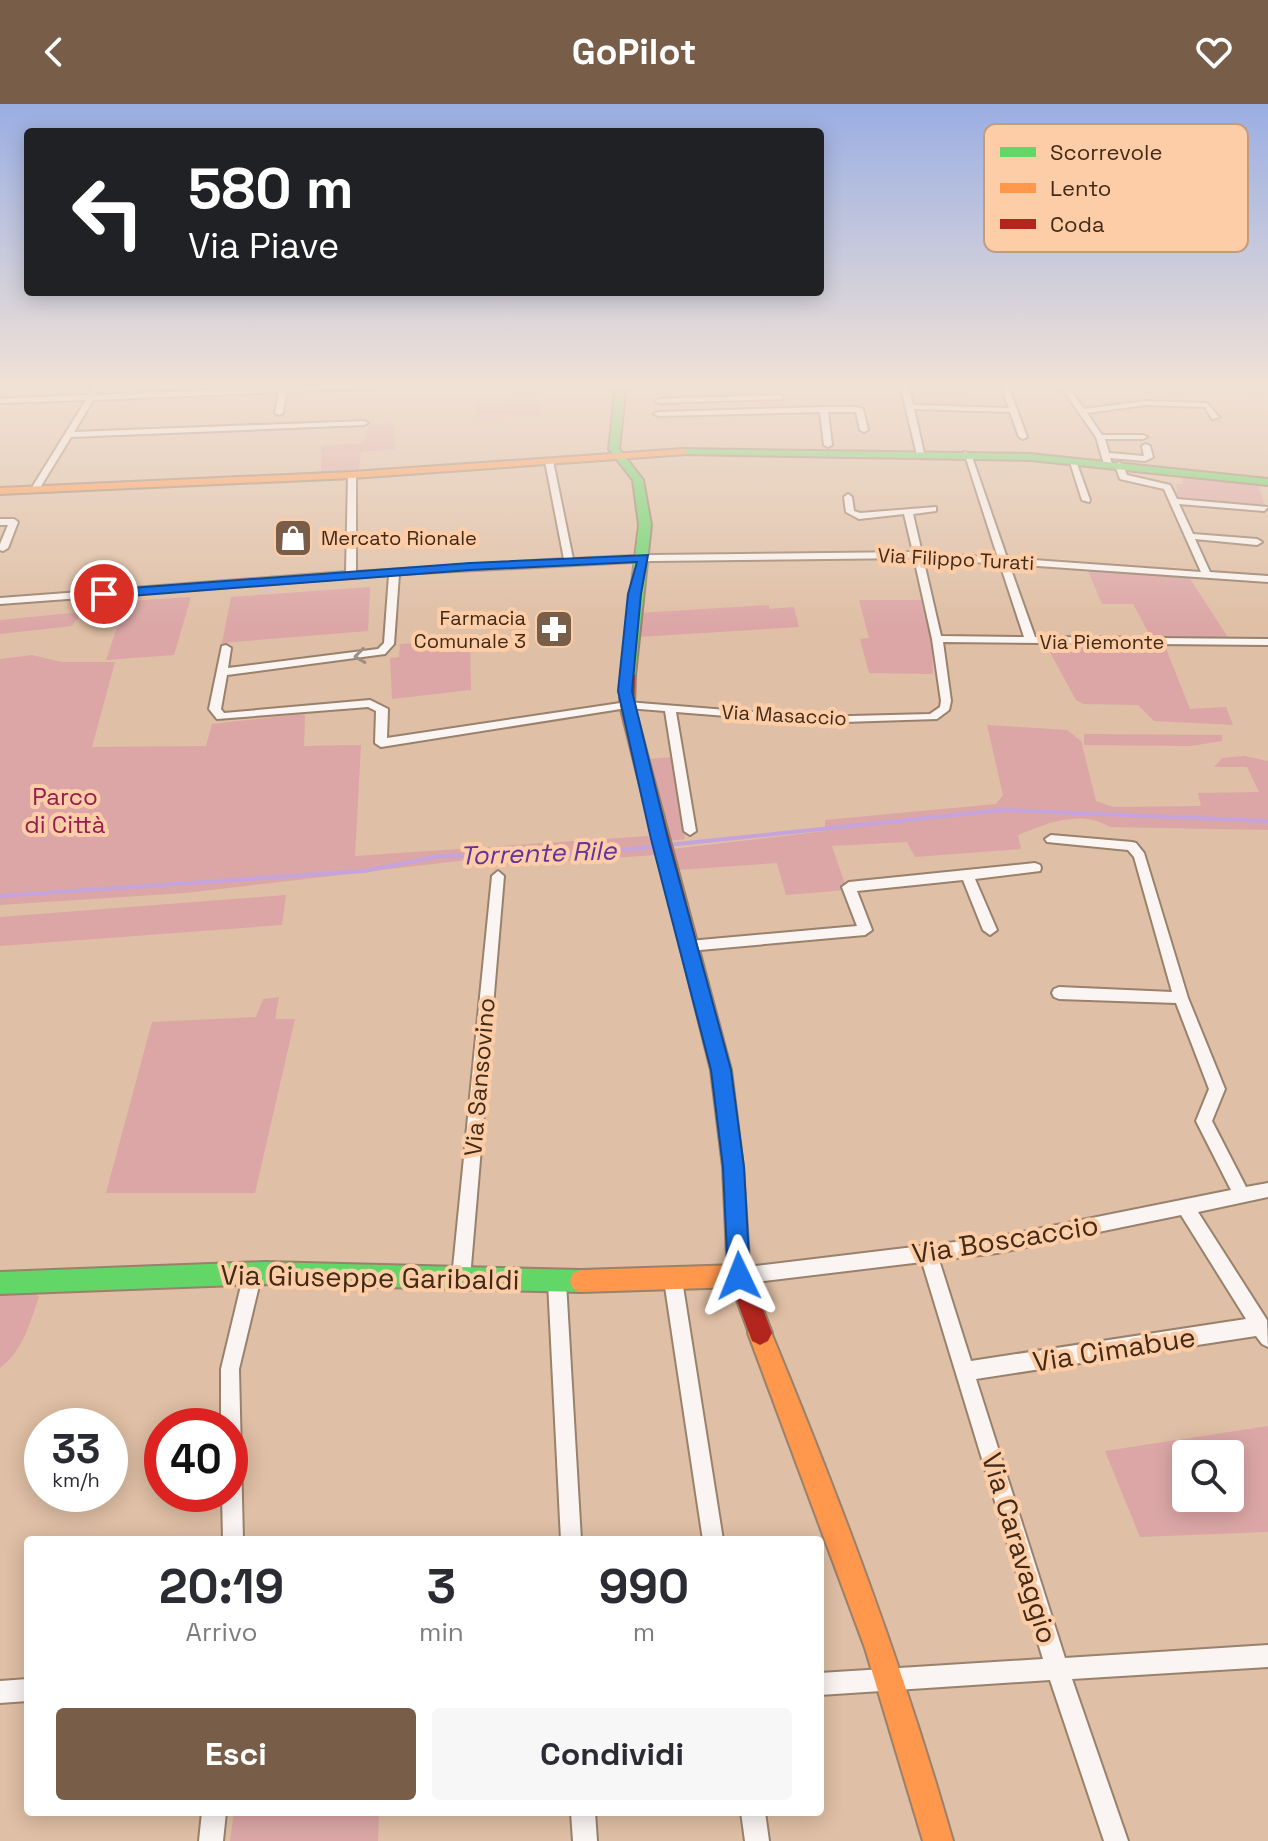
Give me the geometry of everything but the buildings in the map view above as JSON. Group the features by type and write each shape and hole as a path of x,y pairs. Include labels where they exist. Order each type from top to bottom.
{"street":[{"path":"35,489 49,465"},
{"path":"0,491 352,475 492,465"},
{"path":"550,465 569,561"},
{"path":"625,465 639,485 644,558 634,594 625,691 725,1097 739,1276 889,1680 918,1763 938,1841"},
{"path":"971,465 1031,641"},
{"path":"1073,465 1086,500"},
{"path":"1113,465 1123,477 1165,485 1207,575"},
{"path":"1135,465 1268,482"},
{"path":"351,575 352,475"},
{"path":"848,497 853,514 933,509"},
{"path":"1173,501 1264,508"},
{"path":"908,512 937,639"},
{"path":"0,522 14,522 3,548"},
{"path":"1190,536 1257,542"},
{"name":"Via Filippo Turati","path":"3,601 394,572 644,558 916,555 1268,579"},
{"path":"226,648 222,672 381,652 389,644 394,572"},
{"name":"Via Piemonte","path":"937,639 1268,642"},
{"name":"Via Masaccio","path":"222,672 215,709 221,717 370,703 382,709 381,743 627,705 812,720 923,718 940,713 946,701 937,639"},
{"path":"670,708 690,831"},
{"path":"1051,839 1132,846 1140,856 1181,998 1217,1089 1204,1121 1242,1196"},
{"path":"689,946 865,930 849,887 1035,868"},
{"path":"967,874 990,930"},
{"name":"Via Sansovino","path":"461,1278 498,876"},
{"path":"1059,993 1181,998"},
{"name":"Via Boscaccio","path":"739,1276 997,1245 1268,1190"},
{"path":"1185,1207 1264,1332"},
{"name":"Via Caravaggio","path":"928,1253 1058,1671 1116,1841"},
{"path":"233,1536 230,1369 253,1273"},
{"name":"Via Giuseppe Garibaldi","path":"0,1283 253,1273 557,1282 739,1276"},
{"path":"673,1280 712,1536"},
{"path":"557,1282 571,1536"},
{"name":"Via Cimabue","path":"967,1371 1264,1332"},
{"path":"824,1684 1268,1656"},
{"path":"0,1692 24,1690"},
{"path":"211,1841 214,1816"},
{"path":"583,1816 585,1841"},
{"path":"754,1816 757,1841"}],"green space":[{"path":"321,465 360,465 359,470 321,473"},
{"path":"1183,475 1258,484 1265,505 1178,498 1176,484 1182,484"},
{"path":"1093,568 1189,577 1229,639 1152,639 1133,604 1102,604 1088,571"},
{"path":"370,587 368,631 222,643 231,597"},
{"path":"191,597 174,655 106,660 126,601"},
{"path":"859,600 921,600 932,645 933,674 869,673 860,639 869,638"},
{"path":"769,605 769,609 794,607 799,627 638,637 639,613"},
{"path":"82,612 72,626 0,634 0,620"},
{"path":"470,640 471,690 392,699 390,658 399,657 400,644"},
{"path":"1046,645 1165,646 1190,709 1226,707 1233,725 1154,721 1138,705 1084,704 1076,700"},
{"name":"Parco di Città","path":"32,655 62,662 115,662 92,747 206,746 212,724 300,714 305,715 304,746 361,745 355,856 648,836 656,855 504,865 484,858 185,893 0,905 0,659"},
{"path":"987,725 1067,730 1081,741 1096,801 1113,807 1201,806 1198,793 1259,792 1247,767 1214,767 1222,758 1244,756 1268,761 1268,830 1110,827 1076,818 1052,822 1018,835 1021,849 915,857 907,842 832,846 847,890 786,895 777,863 677,870 672,849 825,831 825,820 996,804 1003,795"},
{"path":"1084,734 1222,735 1222,741 1191,746 1084,745"},
{"path":"675,757 685,839 669,841 650,759"},
{"path":"286,895 282,925 0,946 0,917"},
{"path":"279,997 275,1019 295,1019 255,1193 106,1193 152,1022 256,1017 263,999"},
{"path":"33,1291 39,1297 25,1336 15,1353 0,1368 0,1292"},
{"path":"1268,1426 1268,1532 1140,1537 1105,1451 1172,1441 1172,1512 1244,1512 1244,1440 1177,1440"},
{"path":"233,1816 379,1816 378,1841 230,1841"}],"waterway":[{"name":"Torrente Rile","path":"668,845 1003,810 1268,821"},
{"name":"Torrente Rile","path":"0,896 364,871 441,856 586,854 659,846"}],"traffic: fast":[{"path":"626,465 638,480 645,525 628,675"},
{"path":"1107,465 1268,482"},
{"path":"0,1283 265,1273 581,1281"}],"traffic: slow":[{"path":"0,491 352,475 495,465"},
{"path":"581,1281 739,1276"},
{"path":"760,1333 879,1648 938,1841"}],"traffic: jam":[{"path":"628,675 627,705 721,1070 733,1167 739,1276 760,1333"}],"place":[{"name":"Mercato Rionale","path":"293,538"},
{"name":"Farmacia Comunale 3","path":"554,629"}],"route":[{"path":"104,594 470,566 644,558 634,594 625,691 639,757 721,1070 733,1167 739,1276"}]}
